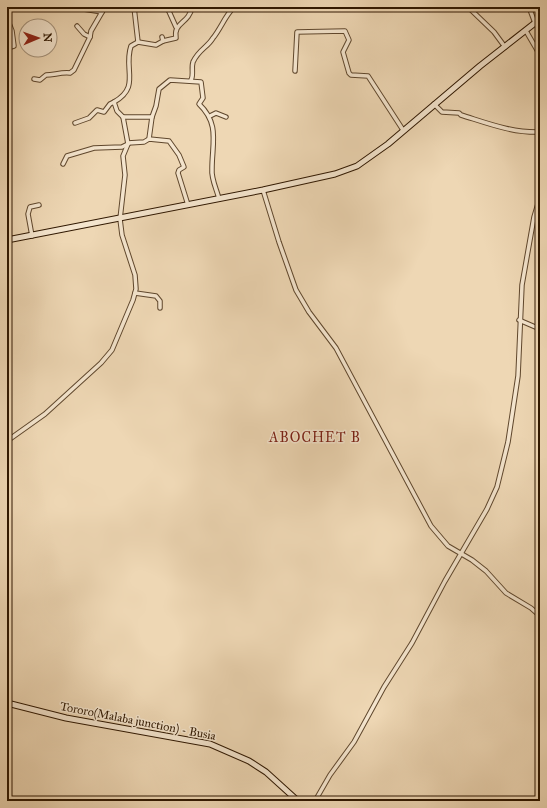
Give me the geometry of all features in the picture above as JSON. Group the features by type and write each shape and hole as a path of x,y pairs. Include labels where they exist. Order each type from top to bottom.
{"main road":[{"path":"7,240 120,220 188,206 335,174 357,166 538,21"},
{"name":"Tororo(Malaba junction) - Busia","path":"7,703 66,718 210,744 249,761 266,772 298,801"}],"street":[{"path":"71,7 90,8 102,12"},
{"path":"34,80 40,80 46,75 52,75 57,72 70,74 76,66 90,38 91,32 105,7"},
{"path":"134,7 138,42"},
{"path":"75,123 89,118 97,110 104,112 110,104 123,96 129,86 129,52 132,44 138,42 156,45 163,39 176,38 176,27 167,7"},
{"path":"176,27 188,19 192,7"},
{"path":"191,80 192,67 197,55 204,46 213,39 226,17 234,7"},
{"path":"468,7 494,32 505,47"},
{"path":"529,7 538,21"},
{"path":"7,18 14,39 14,46 7,48"},
{"path":"77,26 90,38"},
{"path":"295,71 297,32 346,31 349,40 343,55 349,73 351,75 368,76 403,130"},
{"path":"526,31 540,55"},
{"path":"149,139 152,117 156,106 159,89 165,82 174,80 191,80 201,82 203,98 199,104 210,116 212,124 214,156 212,168 219,199"},
{"path":"7,441 40,418 101,363 112,350 135,293 134,270 122,235 120,220 124,175 123,156 128,144 122,117 117,111 114,102"},
{"path":"433,104 442,112 459,113 461,115 508,130 540,132"},
{"path":"210,116 216,113 226,117"},
{"path":"122,117 152,117"},
{"path":"63,164 67,156 94,148 122,147 128,144 144,142 149,139 169,142 179,155 184,165 184,167 179,170 178,176 188,206"},
{"path":"263,190 281,251 303,303 336,348 431,526 448,546 462,552 486,571 506,593 531,608 540,616"},
{"path":"315,801 330,775 362,729 372,707 412,642 444,581 487,509 502,471 518,376 519,320 522,285 534,217 540,197"},
{"path":"32,236 28,212 30,207 38,205"},
{"path":"135,293 156,296 160,301 160,308"},
{"path":"519,320 540,329"}],"district":[{"name":"ABOCHET B","path":"315,437"}]}
